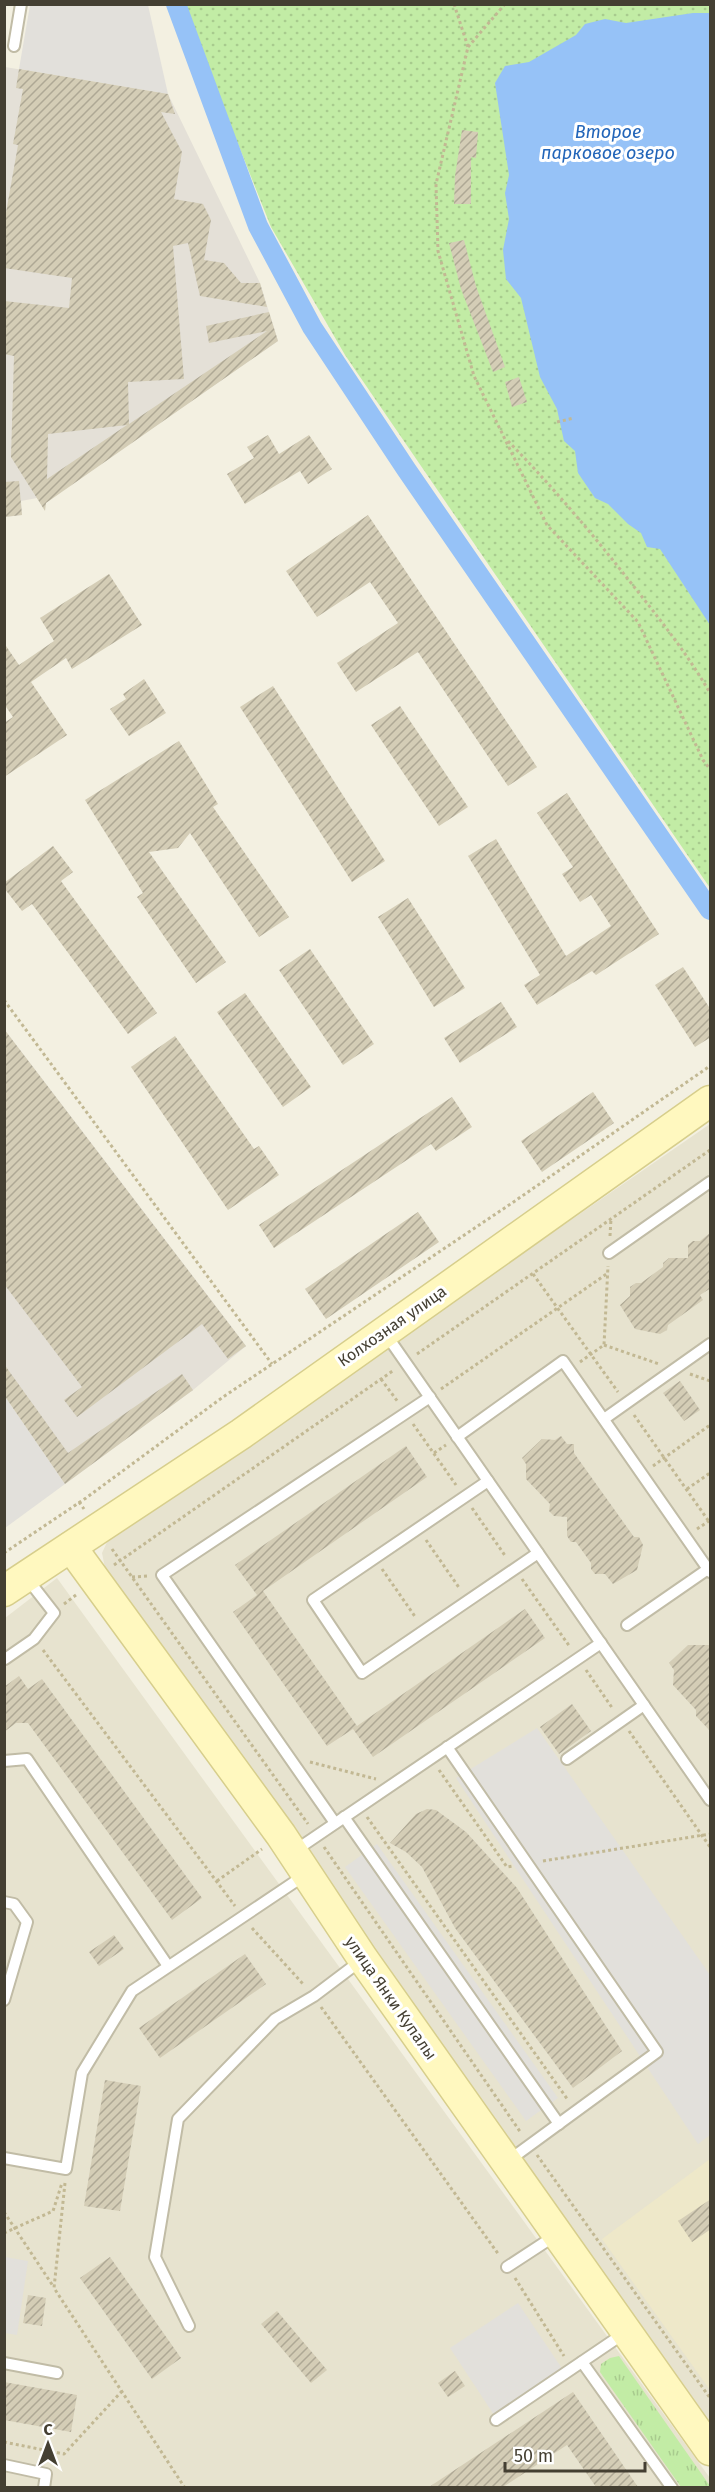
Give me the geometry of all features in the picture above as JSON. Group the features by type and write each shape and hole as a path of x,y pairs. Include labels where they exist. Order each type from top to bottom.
{"street":[{"name":"Колхозная улица","path":"15,1584 241,1434 711,1101"},
{"name":"улица Янки Купалы","path":"70,1547 306,1854 363,1959 518,2154 556,2235 711,2450"}],"lane":[{"path":"14,46 21,4"},
{"path":"609,1253 711,1182"},
{"path":"384,1332 711,1800"},
{"path":"604,1419 711,1344"},
{"path":"457,1437 563,1361 710,1571 627,1625"},
{"path":"429,1397 162,1575 288,1755 339,1820 559,2124"},
{"path":"488,1481 313,1600 362,1673 538,1553"},
{"path":"5,1659 34,1639 54,1613 15,1584"},
{"path":"4,2158 66,2169 82,2073 132,1991 242,1917 339,1820 601,1643"},
{"path":"567,1759 644,1705"},
{"path":"447,1747 657,2052 518,2154"},
{"path":"4,1761 27,1759 168,1966"},
{"path":"4,1902 14,1904 27,1922 4,2000"},
{"path":"189,2326 155,2257 178,2119 275,2019 314,1996 363,1959"},
{"path":"507,2267 556,2235"},
{"path":"496,2420 626,2332"},
{"path":"4,2363 57,2373"},
{"path":"577,2365 672,2487"},
{"path":"4,2465 46,2474 44,2487"}],"path":[{"path":"454,4 468,47"},
{"path":"505,4 468,47 436,184 438,251 474,376 547,525 638,622 703,760 711,769"},
{"path":"557,422 573,418"},
{"path":"504,438 538,472 614,562 690,658 711,693"},
{"path":"4,1000 272,1364"},
{"path":"4,1552 86,1498 272,1364 711,1066"},
{"path":"569,1370 604,1345 611,1219"},
{"path":"429,1397 608,1273"},
{"path":"381,1379 711,1847"},
{"path":"642,1474 711,1425"},
{"path":"687,1490 711,1473"},
{"path":"418,1528 468,1601"},
{"path":"374,1558 425,1630"},
{"path":"120,1560 253,1747 306,1854 518,2154 711,2398"},
{"path":"54,1613 95,1580"},
{"path":"34,1639 242,1917 314,1996 577,2365"},
{"path":"253,1747 393,1784"},
{"path":"430,1758 507,1867 711,1834"},
{"path":"359,1807 576,2112"},
{"path":"4,2233 53,2211 66,2169"},
{"path":"54,2288 66,2169"},
{"path":"4,2212 185,2487"},
{"path":"4,2442 64,2454 123,2391"}],"shaded area":[{"path":"30,5 148,5 168,94 19,69"},
{"path":"5,67 168,94 260,283 278,341 42,505 37,498 21,501 22,515 5,517"},
{"path":"4,1029 246,1346 193,1390 65,1484 5,1395"},
{"path":"710,1124 710,2425 105,1568 102,1553 108,1540"},
{"path":"4,1395 65,1484 5,1528 4,1527"},
{"path":"57,1578 710,2478 710,2487 5,2488 5,1618"},
{"path":"537,1728 710,1975 710,2135 698,2144 456,1778"},
{"path":"377,1844 558,2098 526,2121 345,1867"},
{"path":"710,2159 710,2390 602,2239"},
{"path":"5,2257 28,2261 17,2335 5,2333"},
{"path":"518,2303 563,2370 494,2415 450,2348"}],"green space":[{"path":"186,5 710,5 710,888 345,355 271,227 189,21"},
{"path":"619,2356 710,2487 681,2487 600,2372 601,2364 610,2358"}],"water":[{"name":"Второе парковое озеро","path":"693,13 710,13 710,625 660,549 647,547 641,533 628,524 608,504 595,498 578,473 575,451 564,441 557,409 540,377 521,298 506,279 503,250 509,219 505,193 509,175 495,83 505,66 529,62 576,35 585,24 605,19 626,23"}],"building":[{"path":"19,69 168,94 175,114 161,112 182,152 174,199 203,204 211,220 204,260 224,263 241,283 260,283 267,307 200,296 188,243 173,246 184,379 128,382 129,424 267,331 209,343 206,326 269,312 278,341 46,503 45,511 11,457 14,356 4,354 4,301 69,308 72,278 4,268 4,224 18,145 13,144 23,89 16,88","holes":["127,425 47,479 48,434"]},
{"path":"462,130 478,132 476,158 471,157 471,204 454,204 455,176"},
{"path":"464,240 476,286 505,367 493,372 461,289 449,243"},
{"path":"519,377 527,402 512,407 505,382"},
{"path":"268,435 279,454 309,435 332,469 308,484 300,471 245,504 227,474 254,458 247,447"},
{"path":"19,481 22,515 4,517 4,482"},
{"path":"368,515 537,767 508,786 418,652 356,692 337,663 398,623 370,582 317,617 286,571"},
{"path":"109,574 142,625 72,669 66,658 31,682 67,735 4,777 4,723 13,717 4,704 4,643 19,665 54,641 40,618"},
{"path":"144,679 166,713 129,736 110,709 126,699 123,694"},
{"path":"273,686 385,861 352,882 240,707"},
{"path":"400,706 468,807 439,826 371,725"},
{"path":"179,741 218,804 213,807 289,917 259,937 190,833 178,848 149,852 226,962 196,983 137,897 143,893 85,800"},
{"path":"567,793 659,934 596,975 592,971 537,1005 524,985 540,975 468,856 496,839 566,956 611,926 591,895 580,902 562,874 573,867 537,813"},
{"path":"53,846 73,872 61,881 157,1013 128,1034 32,904 22,911 4,888 4,883"},
{"path":"408,898 465,988 434,1007 378,917"},
{"path":"310,949 374,1044 343,1065 279,970"},
{"path":"683,967 711,1010 711,1037 695,1047 655,985"},
{"path":"245,993 311,1087 283,1107 217,1012"},
{"path":"501,1002 517,1027 460,1063 444,1038"},
{"path":"4,1029 246,1346 228,1359 202,1324 77,1417 64,1400 82,1387 4,1284"},
{"path":"175,1036 254,1149 259,1146 279,1175 228,1210 131,1067"},
{"path":"593,1092 614,1123 542,1172 521,1141"},
{"path":"452,1097 472,1127 436,1151 431,1144 274,1248 259,1225"},
{"path":"418,1212 439,1242 326,1319 305,1289"},
{"path":"711,1232 711,1288 700,1295 703,1300 668,1325 667,1330 660,1334 635,1329 620,1305 630,1296 630,1287 641,1283 663,1267 663,1263 669,1258 688,1258 688,1245 693,1241 700,1241"},
{"path":"4,1364 68,1453 182,1374 193,1390 65,1484 4,1395"},
{"path":"680,1381 700,1410 684,1421 663,1393"},
{"path":"561,1436 567,1444 574,1444 574,1453 634,1537 639,1537 643,1545 637,1570 613,1584 605,1574 595,1574 591,1569 591,1563 576,1542 571,1542 567,1536 567,1517 554,1516 549,1511 550,1504 526,1479 526,1464 522,1458 542,1439 555,1440"},
{"path":"406,1446 427,1477 263,1591 357,1726 525,1609 545,1638 373,1757 353,1729 327,1746 233,1612 257,1595 235,1565"},
{"path":"688,1645 711,1645 711,1732 696,1716 696,1710 673,1685 674,1670 669,1663"},
{"path":"19,1676 28,1689 42,1679 202,1898 172,1920 28,1723 16,1723 4,1732 4,1687"},
{"path":"572,1704 591,1731 559,1754 540,1727"},
{"path":"427,1809 436,1810 466,1832 517,1888 622,2051 573,2088 455,1928 422,1867 406,1852 390,1843 416,1814"},
{"path":"114,1935 124,1949 99,1966 89,1952"},
{"path":"245,1954 266,1984 160,2058 139,2028"},
{"path":"105,2080 141,2086 120,2211 84,2206"},
{"path":"711,2199 711,2229 692,2242 678,2221"},
{"path":"110,2257 181,2358 152,2379 80,2278"},
{"path":"28,2295 46,2298 42,2326 23,2323"},
{"path":"277,2311 327,2370 311,2383 261,2324"},
{"path":"455,2371 465,2386 448,2397 438,2383"},
{"path":"4,2382 77,2395 71,2432 4,2420"},
{"path":"573,2392 638,2487 596,2487 567,2445 503,2487 429,2487"}],"waterway":[{"path":"176,4 258,226 312,327 406,469 710,910"}]}
